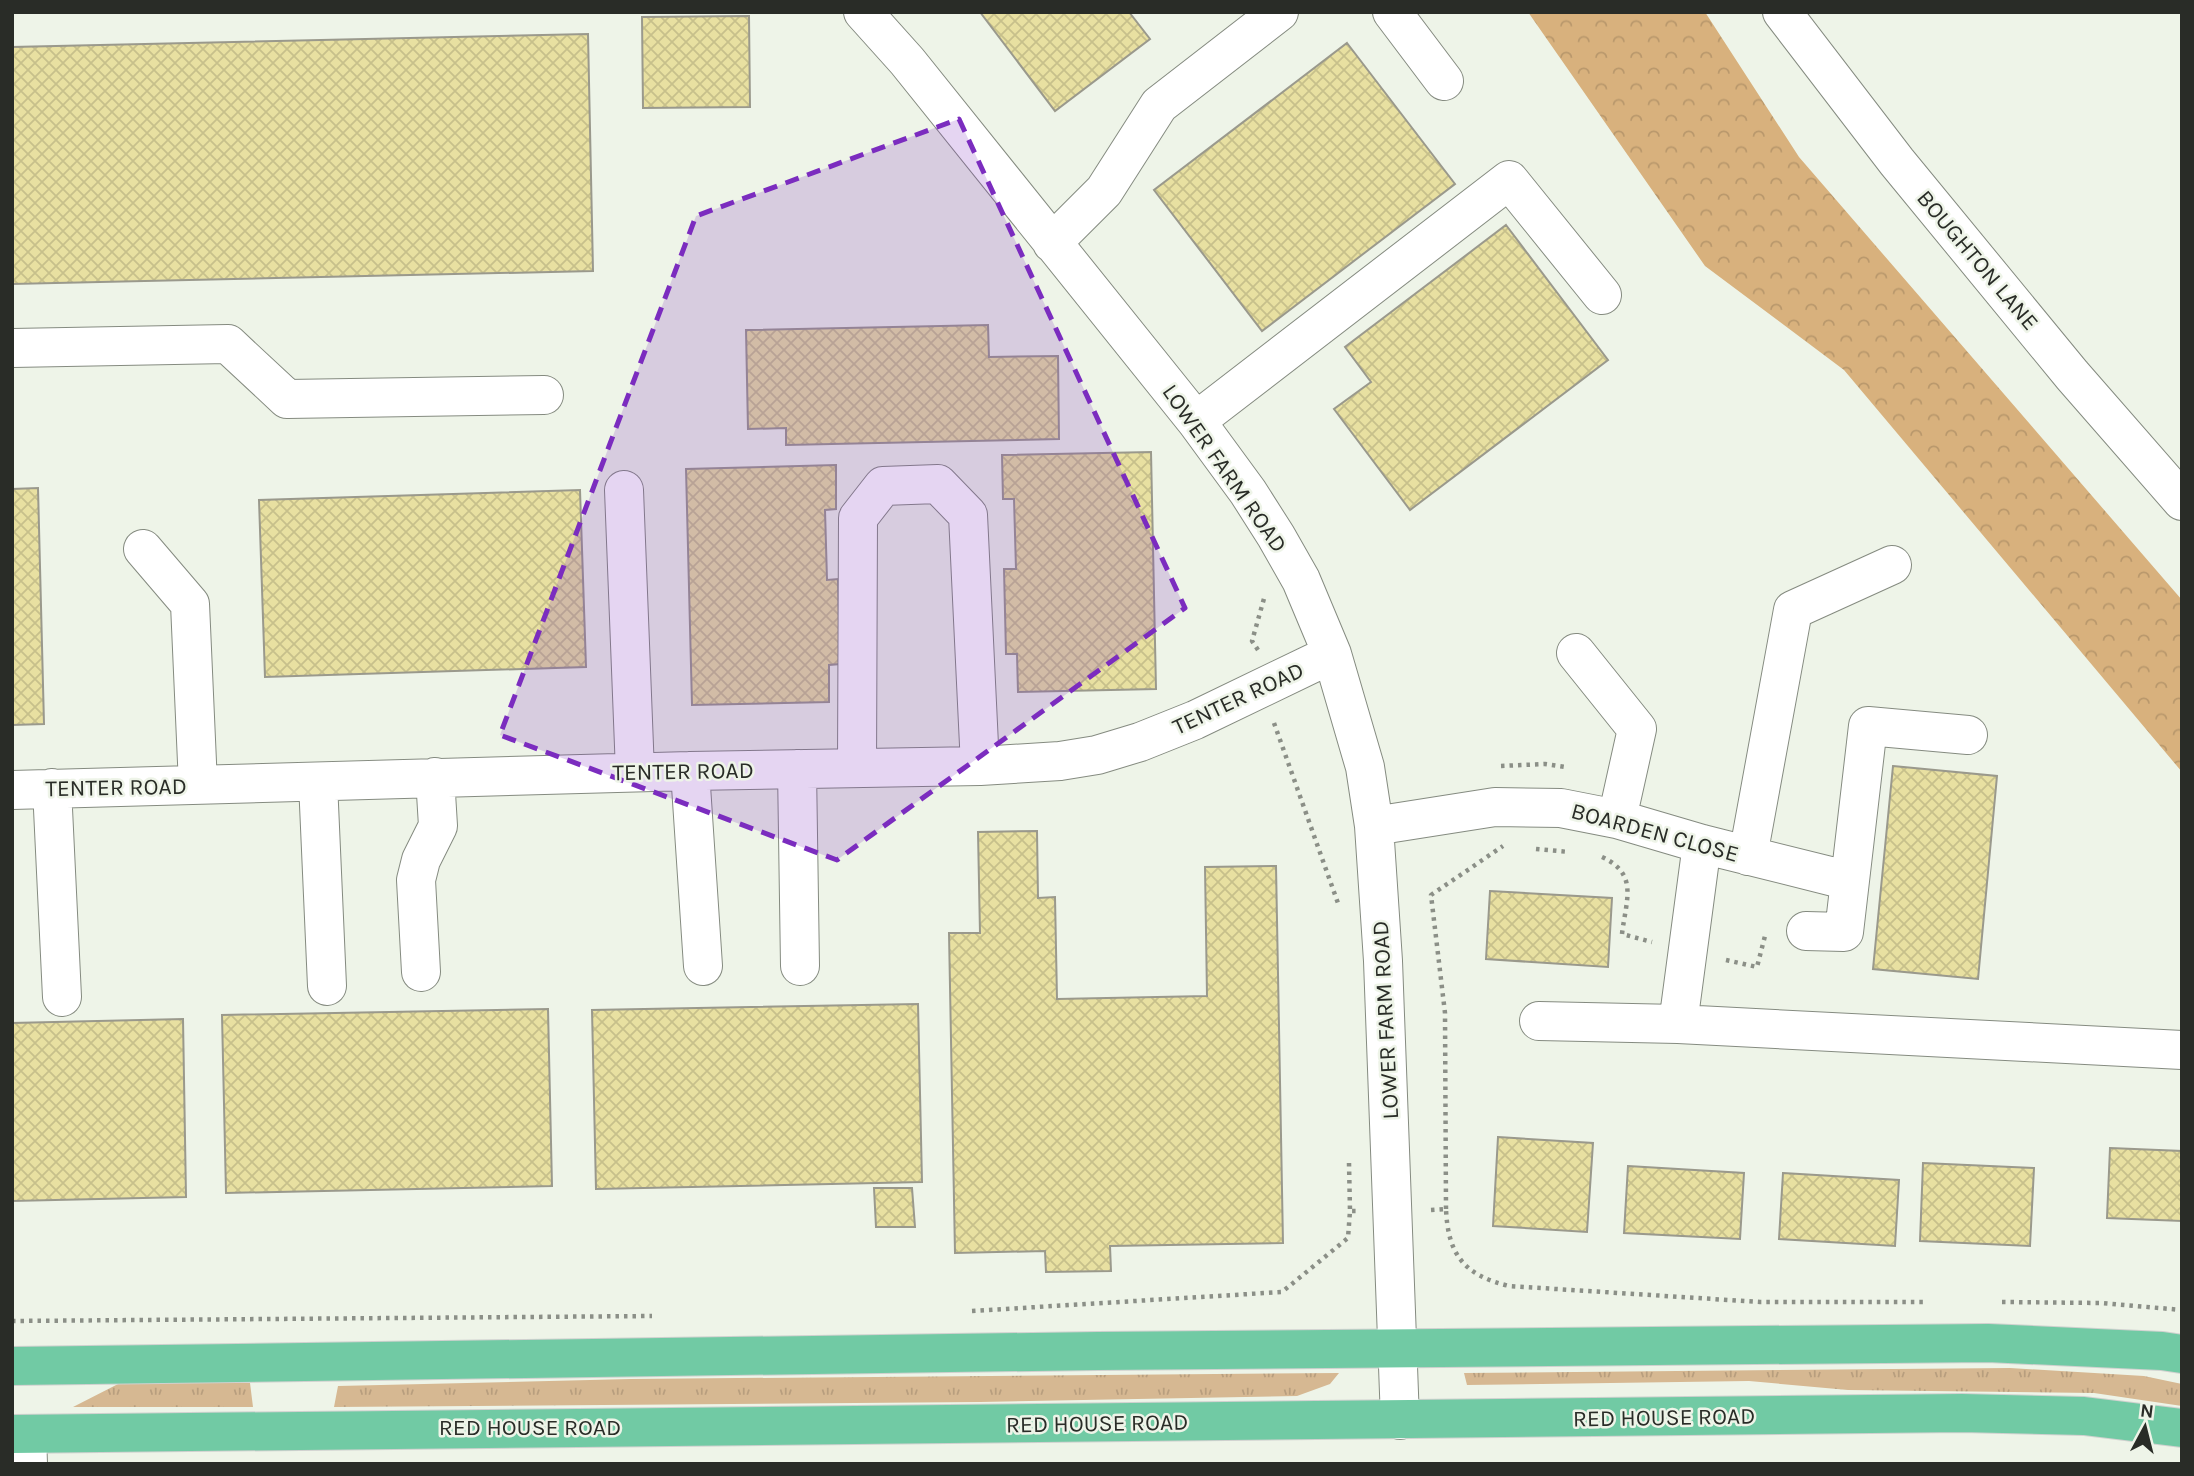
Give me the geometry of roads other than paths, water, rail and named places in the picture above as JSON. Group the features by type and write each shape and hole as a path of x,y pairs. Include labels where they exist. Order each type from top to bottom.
{"main road":[{"path":"12,1366 1988,1343 2182,1354"},
{"name":"RED HOUSE ROAD","path":"20,1435 478,1427 1962,1413 2084,1416 2182,1428"}],"street":[{"name":"LOWER FARM ROAD","path":"863,12 908,61 1196,421 1248,492 1292,564 1332,654 1365,768 1374,826 1383,961 1400,1420"},
{"path":"1052,243 1104,191 1159,105 1279,12"},
{"path":"1392,12 1444,81"},
{"name":"BOUGHTON LANE","path":"1782,12 1897,162 2073,375 2182,501"},
{"path":"1196,421 1508,180 1602,295"},
{"path":"12,348 228,344 287,399 544,396"},
{"path":"857,767 858,518 883,486 938,484 968,515 980,766"},
{"path":"624,490 635,772"},
{"path":"143,549 190,604 198,785"},
{"path":"1748,856 1793,610 1892,565"},
{"path":"1576,653 1637,729 1617,819"},
{"name":"TENTER ROAD","path":"12,790 635,772 980,766 1060,761 1097,755 1140,742 1195,720 1332,654"},
{"path":"1806,931 1844,932 1868,726 1968,735"},
{"path":"797,769 800,965"},
{"path":"690,771 703,966"},
{"path":"421,972 416,880 421,860 438,826 435,777"},
{"path":"318,782 327,986"},
{"path":"52,788 62,997"},
{"name":"BOARDEN CLOSE","path":"1374,826 1495,807 1561,808 1617,819 1702,844 1850,881"},
{"path":"1678,1024 1702,844"},
{"path":"1539,1021 1678,1024 2182,1050"}]}
